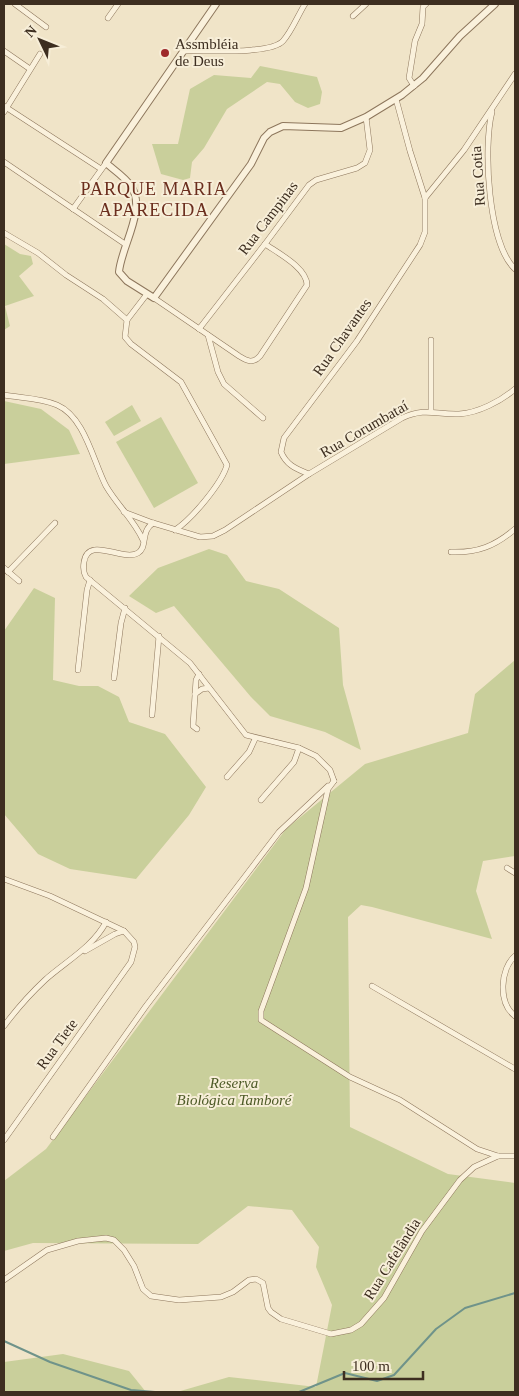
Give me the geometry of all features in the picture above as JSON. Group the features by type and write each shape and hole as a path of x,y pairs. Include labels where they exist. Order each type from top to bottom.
{"street":[{"path":"15,4 46,27"},
{"path":"108,18 118,4"},
{"path":"74,209 216,4"},
{"path":"183,51 273,47 284,40 304,4"},
{"path":"353,16 366,4"},
{"path":"414,86 409,78 416,41 422,24 424,6 426,4"},
{"path":"154,298 251,164 264,138 275,129 283,126 341,128 366,117 414,86 436,65 460,36 494,4"},
{"path":"4,51 30,69"},
{"path":"40,54 5,109 125,179 135,192 135,213 118,272 147,294 244,359 253,361 260,356 304,289 307,280 303,272 265,244"},
{"path":"425,198 458,157 515,74"},
{"name":"Rua Chavantes","path":"310,474 291,467 287,462 281,452 284,438 357,341 420,244 425,232 425,198 396,99"},
{"name":"Rua Cotia","path":"494,106 488,126 488,190 506,259 515,269"},
{"name":"Rua Campinas","path":"199,328 313,182 357,168 365,163 370,150 366,117"},
{"path":"4,162 125,244"},
{"path":"4,233 103,299 127,320"},
{"path":"147,294 127,320 125,337 127,341 181,382 227,465 198,510 175,530"},
{"path":"208,335 220,377 230,390 263,418"},
{"path":"431,340 431,411"},
{"name":"Rua Corumbataí","path":"124,512 200,537 213,536 402,418 419,412 431,411 449,414 470,412 508,395 515,389"},
{"path":"4,395 49,402 58,405 72,416 79,426 106,486 144,541"},
{"path":"19,581 6,570 55,523"},
{"path":"53,1136 146,1006 280,832 334,781 330,770 316,756 299,748 256,739 246,735 190,663 90,580 83,572 84,559 88,553 97,550 134,554 141,550 146,530 153,523"},
{"path":"451,552 467,553 476,551 497,542 515,529"},
{"path":"78,670 87,590 90,580"},
{"path":"114,678 124,608"},
{"path":"152,715 159,636"},
{"path":"197,729 193,726 196,680 199,674"},
{"path":"195,694 202,689 209,688"},
{"path":"227,777 249,752 256,739"},
{"path":"261,800 292,765 299,748"},
{"name":"Rua Cafelândia","path":"334,781 328,789 306,888 261,1011 261,1020 350,1077 400,1100 477,1149 498,1156 515,1156"},
{"path":"507,868 515,873"},
{"path":"4,881 50,896 124,931"},
{"path":"4,1026 44,981 96,937 106,922"},
{"path":"78,954 124,931"},
{"name":"Rua Tiete","path":"4,1140 131,962 135,947 134,942 124,931"},
{"path":"515,956 510,961 502,986 506,1006 515,1016"},
{"path":"372,986 515,1068"},
{"name":"Rua Cafelândia","path":"4,1280 47,1250 78,1241 110,1238 117,1242 128,1256 143,1289 151,1296 179,1300 221,1297 233,1292 249,1280 256,1279 263,1283 268,1308 275,1315 290,1323 331,1334 340,1333 351,1330 361,1324 384,1298 422,1231 460,1180 474,1167 498,1156"}],"green space":[{"path":"260,66 317,77 322,92 320,104 308,108 295,102 280,84 267,82 227,109 204,148 192,162 190,178 183,180 161,174 152,144 178,144 190,89 214,75 251,78"},
{"path":"4,244 20,254 31,256 33,264 19,276 34,296 5,306 10,326 4,330"},
{"path":"4,401 41,409 69,430 80,454 4,464"},
{"path":"132,405 141,421 114,436 105,422"},
{"path":"161,417 198,483 154,508 116,442"},
{"path":"209,549 227,555 246,581 279,589 339,628 343,685 361,750 325,732 270,716 251,697 174,606 156,613 129,596 158,568"},
{"path":"34,588 55,598 53,680 79,686 98,686 119,697 129,722 165,734 206,787 189,815 136,879 70,869 38,854 4,814 4,631"},
{"name":"Reserva Biológica Tamboré","path":"515,660 515,856 483,861 476,891 492,939 361,905 348,917 350,1127 448,1174 515,1183 515,1392 177,1392 229,1377 316,1387 332,1305 316,1267 319,1247 292,1210 248,1206 198,1244 33,1243 4,1251 4,1181 46,1149 286,829 365,764 468,733 475,694"},
{"path":"63,1354 129,1371 146,1392 4,1392 4,1362"}],"waterway":[{"path":"299,1392 345,1373 377,1381 394,1375 436,1329 465,1308 515,1293"},
{"path":"4,1341 50,1362 131,1390 155,1392"}],"place":[{"name":"Assmbléia de Deus","path":"165,53"}],"district":[{"name":"PARQUE MARIA APARECIDA","path":"154,199"}]}
